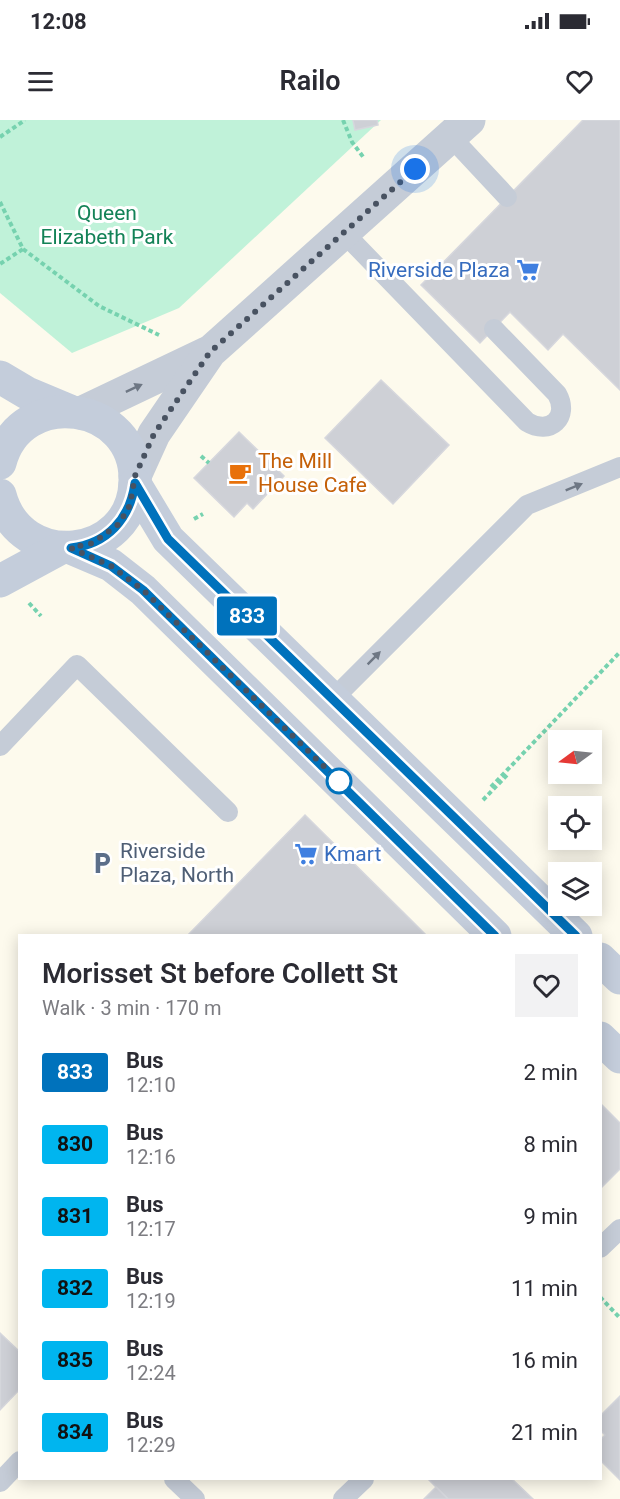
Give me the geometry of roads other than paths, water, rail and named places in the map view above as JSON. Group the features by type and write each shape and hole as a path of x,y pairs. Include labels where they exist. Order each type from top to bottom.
{"street":[{"path":"0,581 66,548 93,543 119,524 130,505 135,480 154,434 210,352 460,129"},
{"path":"0,463 6,448 21,428 44,415 75,412 210,352"},
{"path":"0,377 27,393 102,421 118,435 130,454 135,480 168,539 574,934"},
{"path":"0,495 11,520 25,534 42,544 66,548 111,566 143,590 493,934"},
{"path":"602,961 620,978"},
{"path":"602,1040 620,1057"}],"lane":[{"path":"460,129 507,196"},
{"path":"344,233 527,422 537,428 547,428 556,423 562,414 562,403 557,394 494,329"},
{"path":"333,699 527,505 620,468"},
{"path":"0,746 77,665 228,812"},
{"path":"602,1246 620,1229"},
{"path":"0,1482 18,1463"},
{"path":"175,1480 195,1499"},
{"path":"343,1499 363,1480"}],"place":[{"name":"Riverside Plaza","path":"528,270"},
{"name":"The Mill House Cafe","path":"240,473"},
{"name":"Kmart","path":"306,854"},
{"name":"Riverside Plaza, North","path":"102,863"}],"park label":[{"name":"Queen Elizabeth Park","path":"107,225"}]}
